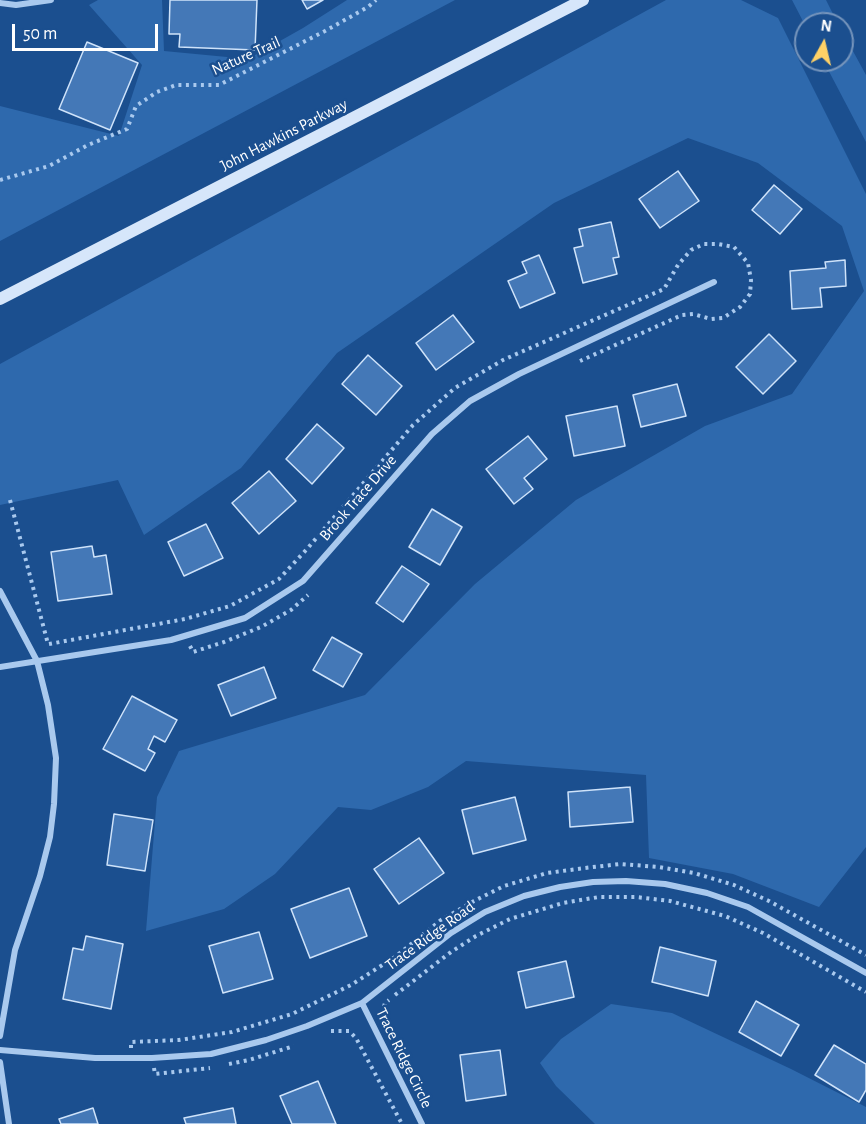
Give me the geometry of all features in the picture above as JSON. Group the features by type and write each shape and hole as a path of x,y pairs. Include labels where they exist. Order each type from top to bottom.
{"main road":[{"name":"John Hawkins Parkway","path":"0,299 583,0"}],"street":[{"path":"0,3 16,5 51,0"},
{"name":"Brook Trace Drive","path":"0,668 171,640 245,618 303,581 432,434 470,401 519,374 714,282"},
{"path":"0,591 37,661 48,705 56,758 50,837 40,876 15,950 0,1036"},
{"name":"Trace Ridge Road","path":"0,1050 95,1058 152,1058 211,1054 266,1040 362,1003 451,933 485,912 524,896 593,882 626,881 665,884 717,896 748,907 866,973"},
{"name":"Trace Ridge Circle","path":"362,1003 422,1124"},
{"path":"0,1062 9,1124"}],"path":[{"name":"Nature Trail","path":"0,180 49,166 88,145 127,129 136,106 158,92 176,85 219,85 325,31 368,7 376,0"},
{"path":"30,648 185,620 230,606 279,579 413,425 456,388 503,360 664,289 678,265 691,250 704,244 718,244 734,248 748,263 751,280 750,294 740,307 723,318 711,319 693,314 682,315 579,362"},
{"path":"10,500 49,644"},
{"path":"186,635 193,652 224,642 261,627 291,610 315,588"},
{"path":"132,1058 131,1042 178,1040 232,1032 292,1014 351,985 395,957 441,920 474,901 504,886 547,873 620,864 694,873 734,885 769,901 866,955"},
{"path":"383,1022 381,1012 385,1003 476,936 510,918 534,910 599,897 636,897 670,901 725,916 763,933 866,992"},
{"path":"323,1034 341,1030 348,1031 356,1038 402,1124"},
{"path":"152,1058 155,1074 198,1070 249,1060 303,1042"}],"shaded area":[{"path":"98,0 162,0 164,51 248,59 347,0 455,0 0,241 0,106 119,136 142,65 89,5"},
{"path":"666,0 741,0 778,18 794,50 794,72 805,72 866,194 866,847 819,907 733,874 649,858 646,775 466,761 428,787 371,810 338,807 275,874 224,909 146,931 157,797 179,751 365,695 475,584 576,500 705,426 792,394 864,291 842,226 758,163 688,138 554,203 337,353 241,468 144,535 118,480 0,505 0,364"},
{"path":"792,0 826,0 832,12 798,12"},
{"path":"854,53 866,75 866,142 829,72 854,72"},
{"path":"611,1004 672,1013 791,1069 866,1107 866,1124 595,1124 556,1086 540,1063 561,1039"}],"building":[{"path":"170,0 257,0 255,50 179,47 180,34 169,34"},
{"path":"302,0 323,0 307,9"},
{"path":"87,42 138,63 110,130 59,109"},
{"path":"678,171 699,201 660,228 639,199"},
{"path":"774,185 802,209 780,234 752,210"},
{"path":"611,222 619,257 613,258 617,274 583,283 574,248 583,246 579,229"},
{"path":"539,255 555,293 520,308 508,281 527,273 522,262"},
{"path":"845,260 846,286 820,288 822,307 792,309 790,271 826,268 825,262"},
{"path":"453,315 474,342 436,370 416,343"},
{"path":"769,334 796,361 763,394 736,367"},
{"path":"368,355 402,386 376,415 342,384"},
{"path":"677,384 686,416 641,427 633,395"},
{"path":"617,406 625,446 574,456 566,416"},
{"path":"317,424 344,448 312,484 286,459"},
{"path":"528,436 547,459 524,478 533,489 514,504 486,469"},
{"path":"269,471 296,501 259,534 232,503"},
{"path":"432,509 462,527 440,565 409,547"},
{"path":"206,524 223,558 184,576 168,542"},
{"path":"92,546 94,557 106,555 112,594 58,601 51,552"},
{"path":"402,566 429,584 403,622 376,603"},
{"path":"332,637 362,654 343,687 313,670"},
{"path":"264,667 276,698 231,716 218,685"},
{"path":"132,696 177,720 165,742 154,736 148,749 155,753 145,771 103,749"},
{"path":"630,787 633,822 570,827 568,792"},
{"path":"515,797 526,840 473,854 462,810"},
{"path":"114,814 153,820 145,871 107,865"},
{"path":"419,838 444,873 399,904 374,869"},
{"path":"349,888 367,936 310,958 291,909"},
{"path":"259,932 273,979 223,993 209,946"},
{"path":"86,936 123,944 111,1009 63,999 73,948 83,950"},
{"path":"660,947 716,961 708,996 652,982"},
{"path":"566,961 574,997 526,1008 518,972"},
{"path":"756,1001 799,1025 781,1056 739,1032"},
{"path":"834,1045 866,1064 866,1090 859,1102 815,1075"},
{"path":"500,1050 506,1095 466,1101 460,1055"},
{"path":"318,1081 336,1124 292,1124 280,1096"},
{"path":"93,1108 98,1124 61,1124 59,1119"},
{"path":"233,1108 236,1124 186,1124 184,1118"}]}
